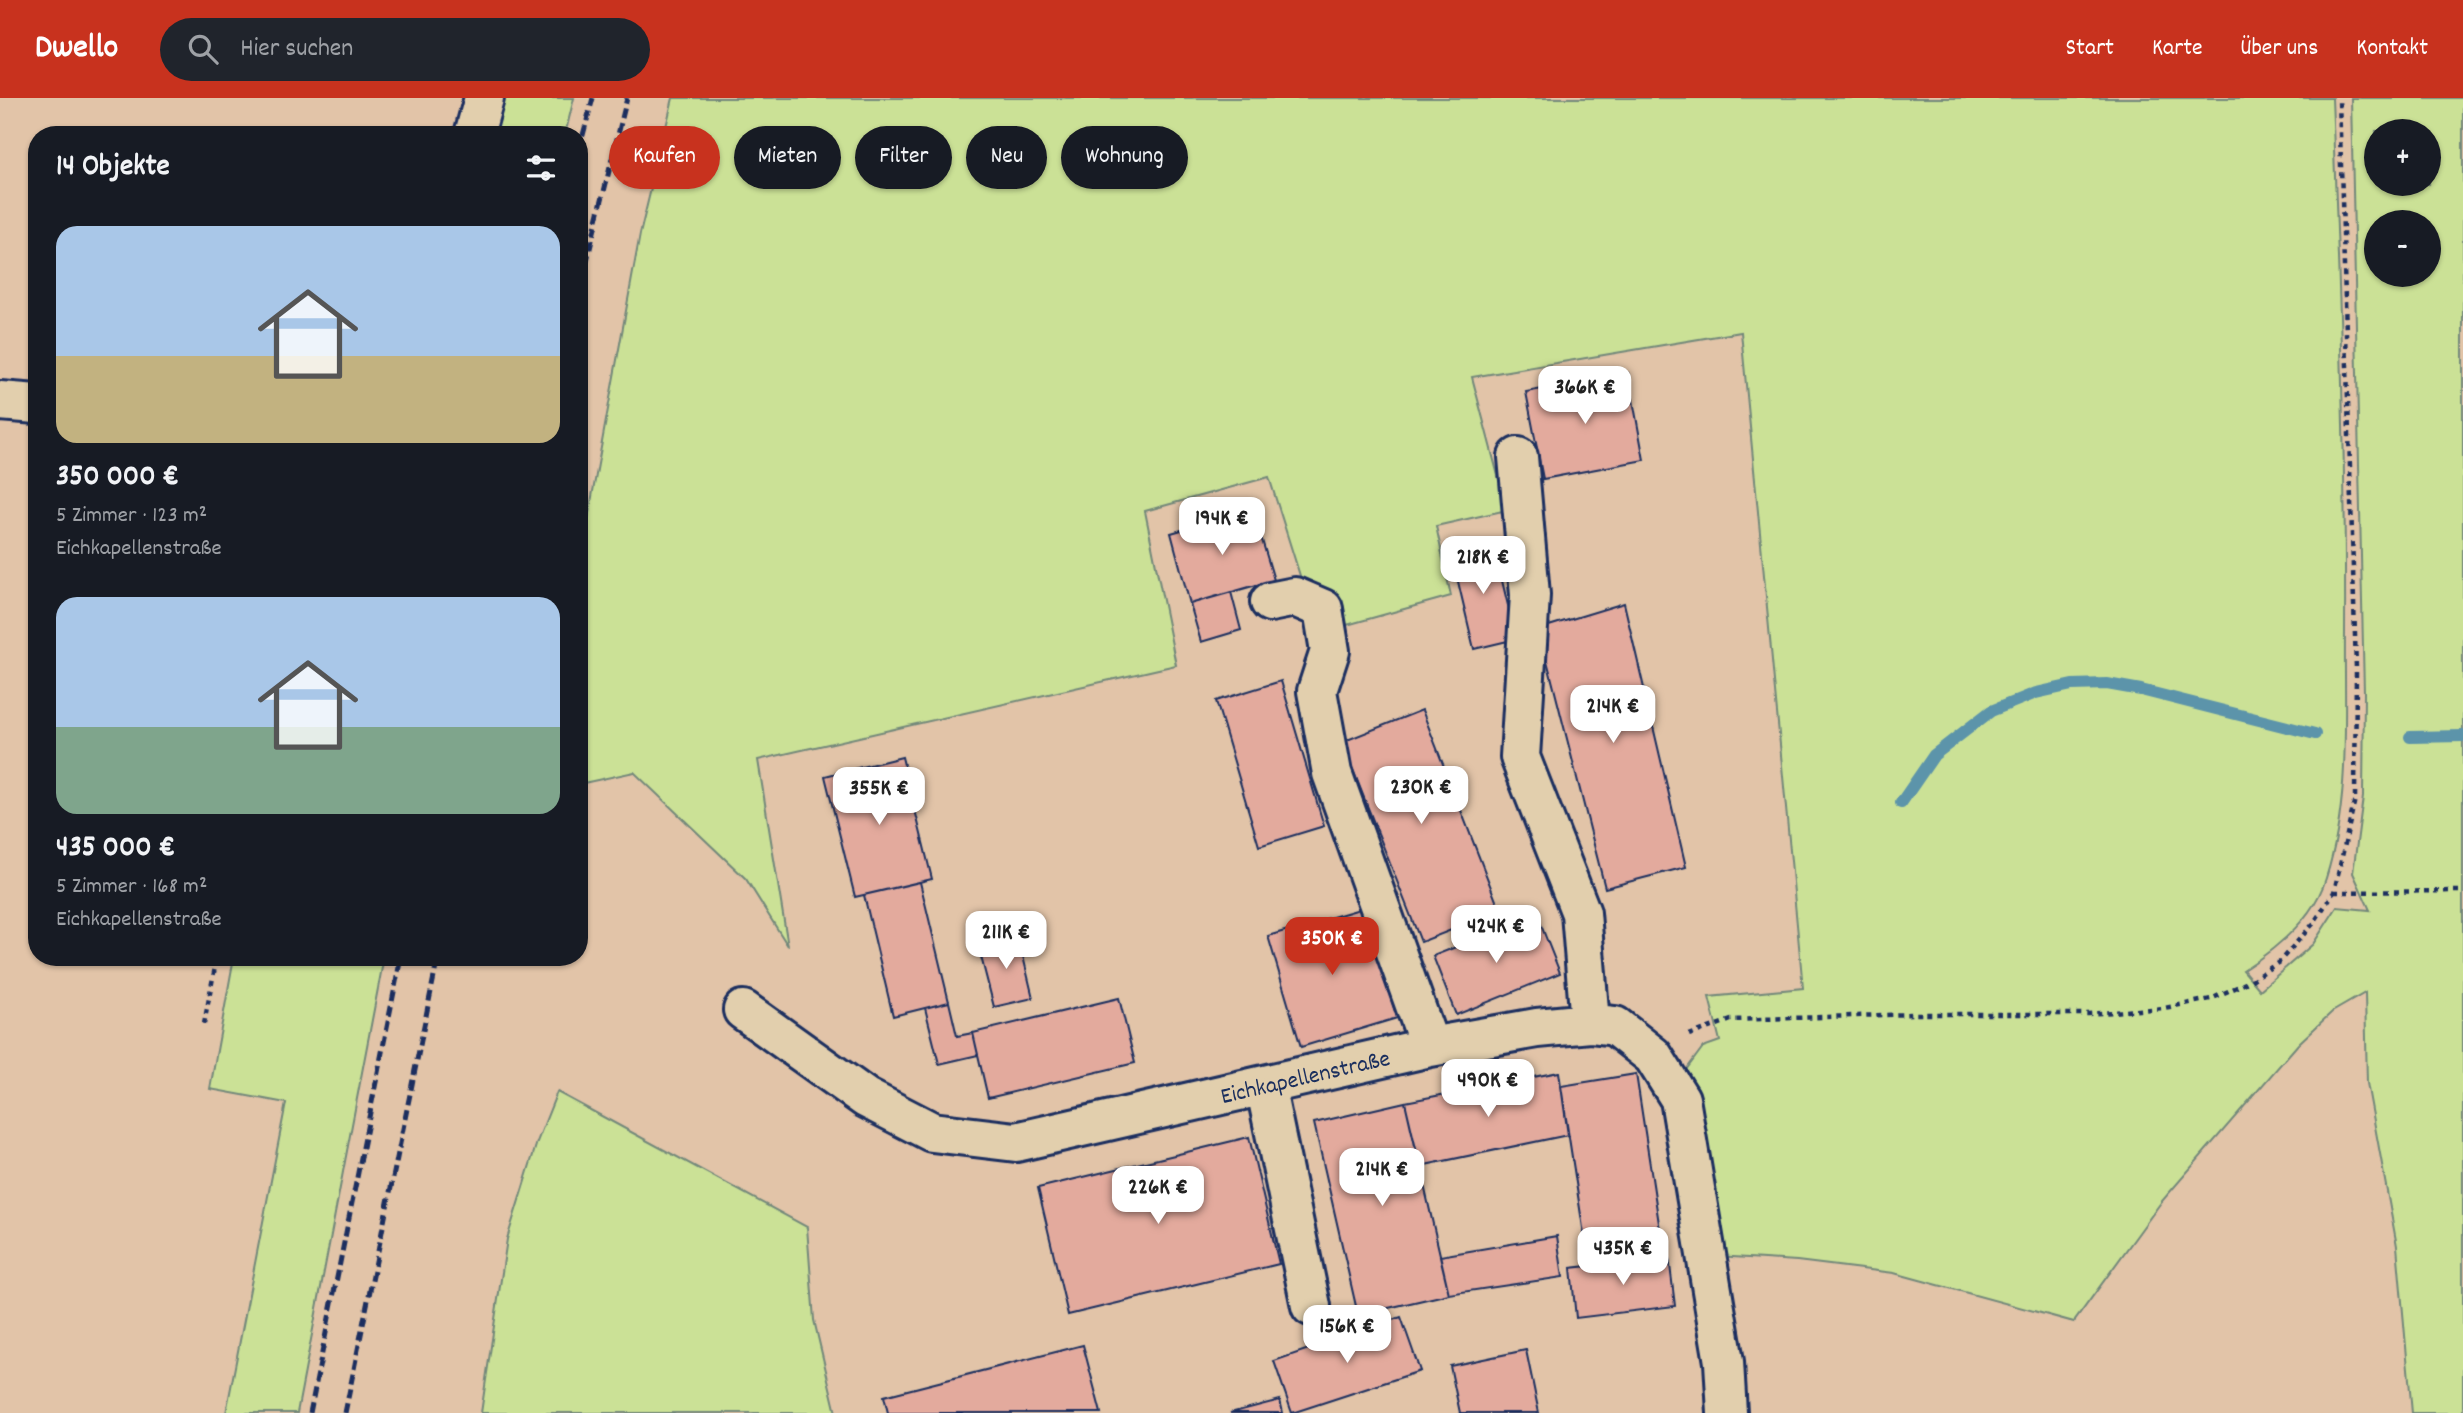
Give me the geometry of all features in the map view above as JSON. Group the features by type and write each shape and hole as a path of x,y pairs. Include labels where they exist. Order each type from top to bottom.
{"street":[{"path":"476,126 484,98"},
{"path":"0,401 28,403"},
{"path":"1518,457 1530,595 1520,757 1581,913 1590,1023"},
{"path":"1270,602 1294,597 1323,608 1330,651 1317,691 1332,773 1430,1047"},
{"name":"Eichkapellenstraße","path":"743,1010 866,1098 932,1132 1016,1142 1430,1047 1537,1028 1590,1023 1615,1027 1636,1040 1653,1056 1680,1099 1724,1363 1727,1413"},
{"path":"1265,1085 1311,1306"}],"path":[{"path":"1653,1056 1702,1028 1731,1020 1915,1014 2088,1014 2164,1008 2211,999 2250,981 2297,946 2334,892 2355,799 2356,695 2339,98"},
{"path":"2334,892 2463,891"},
{"path":"204,1024 215,966"}],"green space":[{"path":"501,98 574,98 567,126 495,126"},
{"path":"673,98 2332,98 2344,498 2343,787 2334,848 2326,878 2313,906 2281,942 2243,970 2260,990 2313,944 2337,907 2370,910 2353,873 2363,797 2364,693 2351,98 2463,98 2463,1413 2412,1413 2397,1246 2367,1083 2365,993 2332,1012 2299,1043 2162,1201 2074,1322 1894,1273 1797,1261 1717,1256 1692,1123 1686,1070 1703,1047 1720,1041 1709,997 1803,988 1741,332 1472,377 1507,510 1436,526 1451,596 1318,633 1269,477 1145,511 1176,665 758,760 788,946 746,879 634,772 588,782 588,519 640,234 651,189 720,189 720,126 666,126"},
{"path":"232,966 382,966 297,1413 226,1413 286,1103 210,1089"},
{"path":"557,1092 807,1227 814,1320 836,1413 481,1413 507,1239 537,1142"}],"building":[{"path":"1628,373 1644,460 1543,479 1526,392"},
{"path":"1253,510 1274,580 1190,604 1171,533"},
{"path":"1493,543 1516,639 1474,649 1451,552"},
{"path":"1231,592 1241,630 1201,642 1190,604"},
{"path":"1624,603 1686,867 1605,888 1539,629"},
{"path":"1281,681 1324,826 1259,846 1216,701"},
{"path":"1422,710 1500,911 1421,942 1342,742"},
{"path":"902,757 932,879 855,897 825,776"},
{"path":"920,882 949,1002 893,1016 864,895"},
{"path":"1363,908 1397,1018 1301,1047 1268,936"},
{"path":"1537,915 1560,973 1456,1015 1433,956"},
{"path":"1018,935 1033,998 994,1007 978,945"},
{"path":"1119,998 1135,1063 988,1098 973,1033"},
{"path":"949,1002 957,1036 973,1033 978,1055 939,1064 925,1008"},
{"path":"1559,1072 1568,1135 1420,1166 1405,1102"},
{"path":"1636,1074 1662,1243 1587,1254 1561,1086"},
{"path":"1405,1102 1449,1294 1358,1315 1314,1123"},
{"path":"1249,1137 1279,1264 1068,1315 1038,1188"},
{"path":"1557,1236 1563,1277 1449,1294 1440,1256"},
{"path":"1669,1257 1675,1306 1576,1318 1571,1268"},
{"path":"1401,1317 1420,1371 1292,1413 1274,1361"},
{"path":"1083,1345 1101,1413 888,1413 884,1396"},
{"path":"1526,1350 1539,1413 1460,1413 1450,1366"},
{"path":"1280,1400 1283,1413 1230,1413"}],"waterway":[{"path":"1901,803 1934,755 1991,711 2036,693 2072,685 2107,684 2141,690 2315,734"},
{"path":"2410,737 2463,736"}],"railway":[{"path":"585,126 593,98"},
{"path":"588,256 627,98"},
{"path":"310,1413 399,966"},
{"path":"345,1413 436,966"}]}
